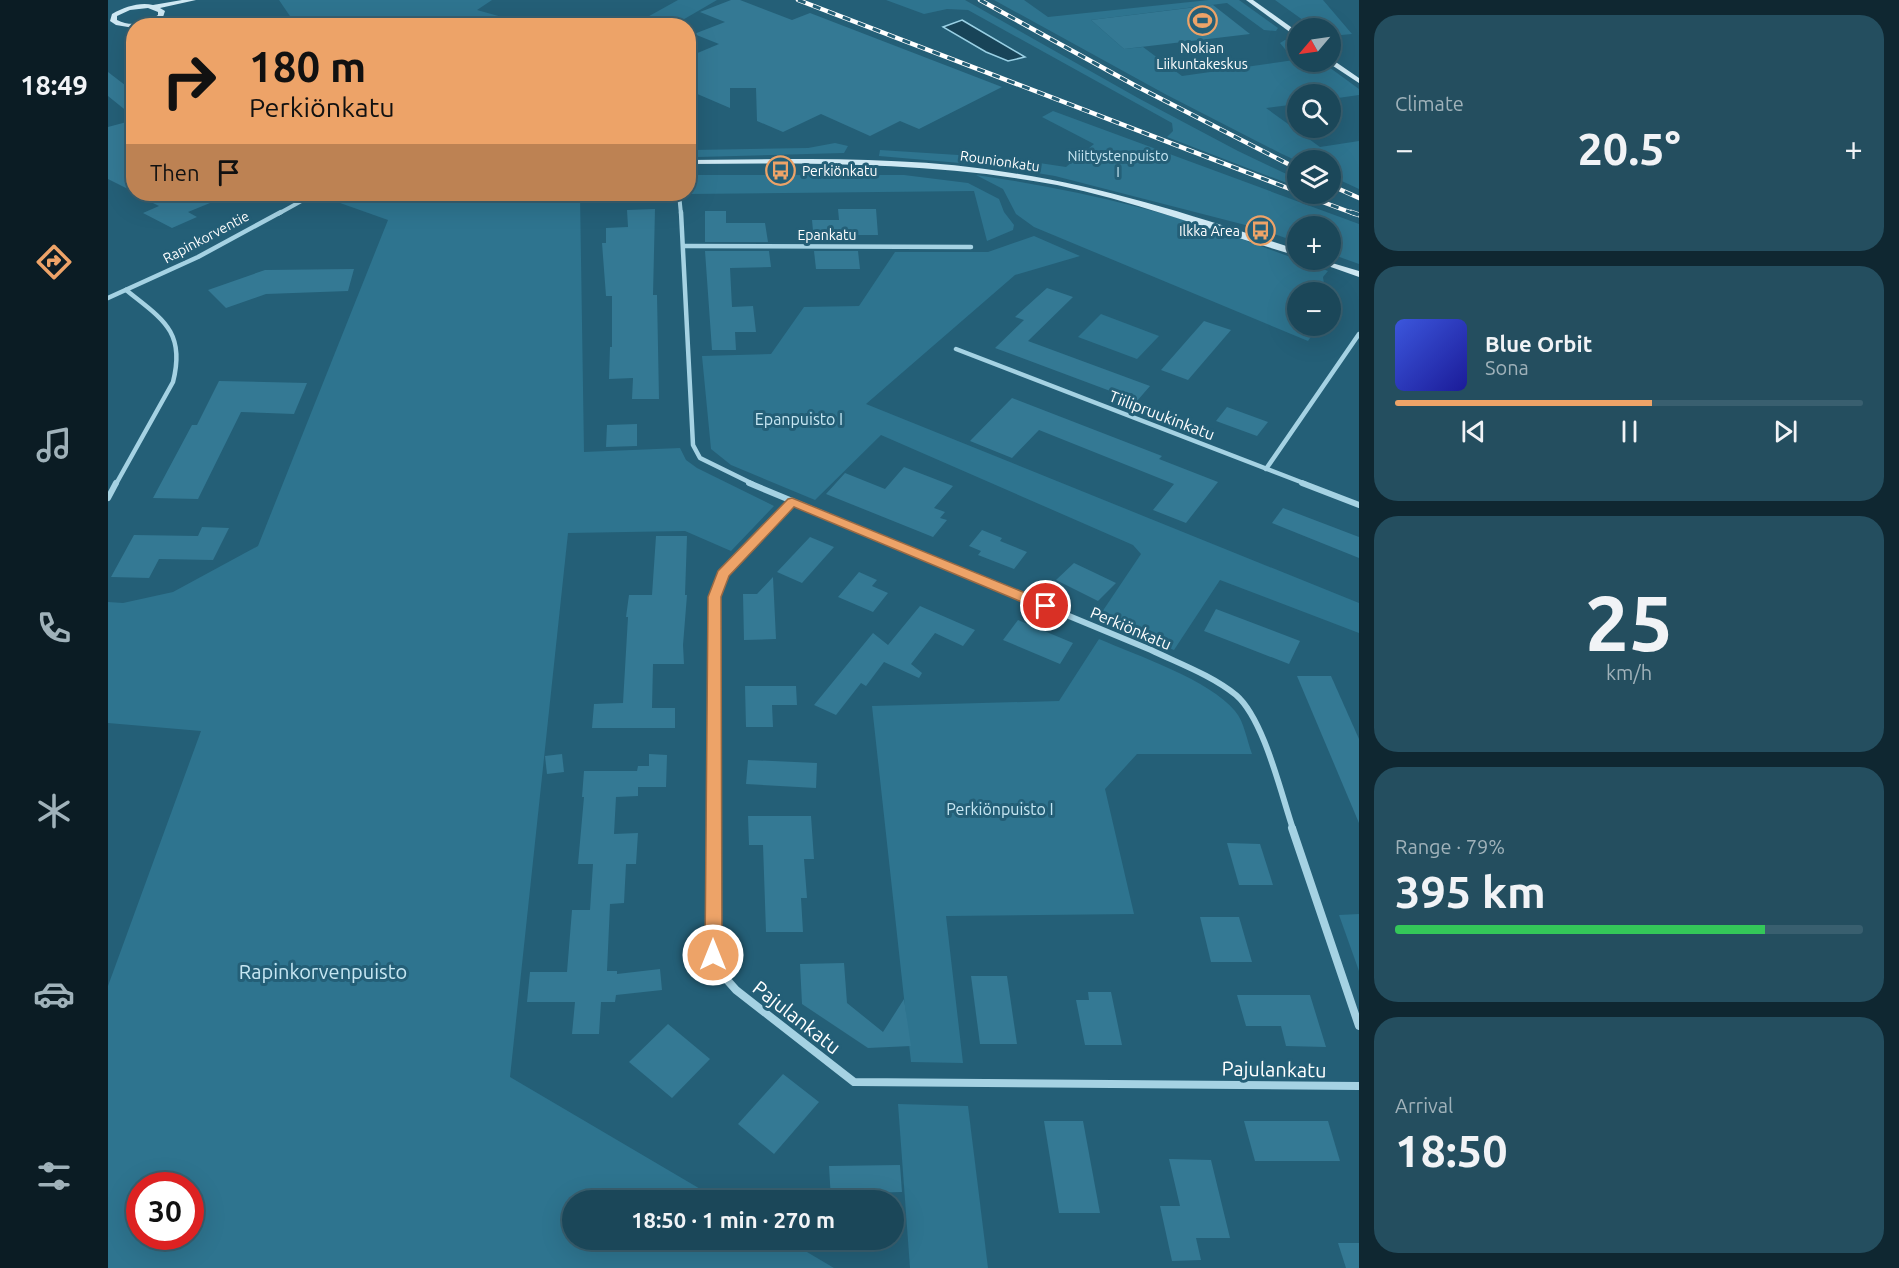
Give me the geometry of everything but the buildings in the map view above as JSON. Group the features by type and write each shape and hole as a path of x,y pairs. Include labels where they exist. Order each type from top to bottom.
{"main road":[{"path":"119,24 110,19 122,10 128,0 159,9 193,0"},
{"path":"1249,0 1287,28"},
{"path":"122,10 143,6"},
{"path":"159,9 161,16 159,18"},
{"path":"108,26 126,25"},
{"path":"1341,68 1359,81"},
{"name":"Rounionkatu","path":"696,162 865,161 985,171 1095,191 1287,250"},
{"path":"1341,268 1359,274"}],"street":[{"name":"Rapinkorventie","path":"108,298 198,257 301,201"},
{"name":"Perkiönkatu","path":"680,201 684,246 693,445 700,458 716,468 792,502 1151,650 1215,680 1238,697 1255,718 1359,1026"},
{"name":"Epankatu","path":"684,246 971,247"},
{"path":"108,498 172,382 180,351 172,332 126,291"},
{"path":"1266,469 1359,334"},
{"name":"Tiilipruukinkatu","path":"956,349 1359,505"},
{"name":"Pajulankatu","path":"792,502 723,574 714,597 713,955 720,972 736,990 854,1082 1359,1086"}],"green space":[{"path":"279,0 492,0 477,10 506,18 291,18"},
{"path":"678,0 717,0 686,18 646,18"},
{"path":"886,0 965,0 1138,98 1287,174 1287,183 1167,137 1173,131 1172,123 968,10 947,9 924,14"},
{"path":"994,0 1024,0 1048,17 1209,0 1239,0 1278,28 1276,31 1264,30 1227,3 1091,20 1124,49 1143,47 1182,76 1287,61 1287,72 1336,72 1359,89 1359,95 1341,98 1341,84 1287,84 1287,105 1266,108 1287,123 1287,138 1308,138 1320,147 1359,141 1359,189 1341,181 1341,150 1287,150 1287,156 1165,94"},
{"path":"1275,0 1323,0 1338,18 1300,18"},
{"path":"1341,21 1352,34 1341,35"},
{"path":"1287,40 1287,52 1280,43"},
{"name":"Niittystenpuisto I","path":"1053,111 1287,197 1287,204 1305,204 1337,216 1287,216 1287,238 1257,228 1055,176 995,166 879,156 880,150 1005,158 1066,167 1094,144 1042,117"},
{"path":"835,143 848,146 844,153 698,157 696,155 696,150 808,148"},
{"path":"696,175 904,175 968,183 999,199 1004,212 1014,225 1013,230 987,241 974,191 696,194"},
{"path":"976,175 1078,193 1162,213 1287,256 1287,270 1328,271 1323,277 1324,282 1287,282 1287,332 1034,227 1016,214 1003,189"},
{"name":"Rapinkorvenpuisto","path":"334,201 580,201 584,452 680,448 686,460 697,468 774,506 731,551 685,531 568,533 510,1077 702,1190 562,1190 562,1250 804,1250 834,1268 108,1268 108,986 201,731 108,723 108,602 123,603 173,592 258,546 388,220"},
{"name":"Niittystenpuisto I","path":"1341,217 1359,224 1359,264 1341,258"},
{"name":"Epanpuisto I","path":"1034,236 1080,256 1015,275 866,404 1359,603 1359,633 1220,580 1174,650 1098,618 1141,554 1133,545 881,435 815,500 731,465 711,449 702,356 771,354 804,307 859,306 895,252 988,252"},
{"path":"1101,314 1159,336 1137,359 1078,337"},
{"path":"1296,336 1311,336 1308,341"},
{"name":"Perkiönpuisto I","path":"1099,639 1171,669 1223,700 1241,720 1252,754 1137,754 1105,789 1134,914 946,916 963,1063 911,1062 872,706 1059,701"},
{"path":"1359,914 1359,971 1339,915"},
{"path":"898,1104 968,1106 988,1268 910,1268"}],"shaded area":[{"path":"962,20 1025,57 1008,61 986,52 943,27"}],"railway":[{"path":"798,0 1287,188"},
{"path":"980,0 1136,86 1287,163"},
{"path":"1341,190 1359,198"},
{"path":"1328,204 1355,214"},
{"path":"1351,212 1359,215"}],"place":[{"name":"Nokian Liikuntakeskus","path":"1202,21"},
{"name":"Perkiönkatu","path":"781,171"},
{"name":"Ilkka Area","path":"1261,231"}],"route":[{"path":"713,955 714,597 723,574 792,502 1046,606"}]}
